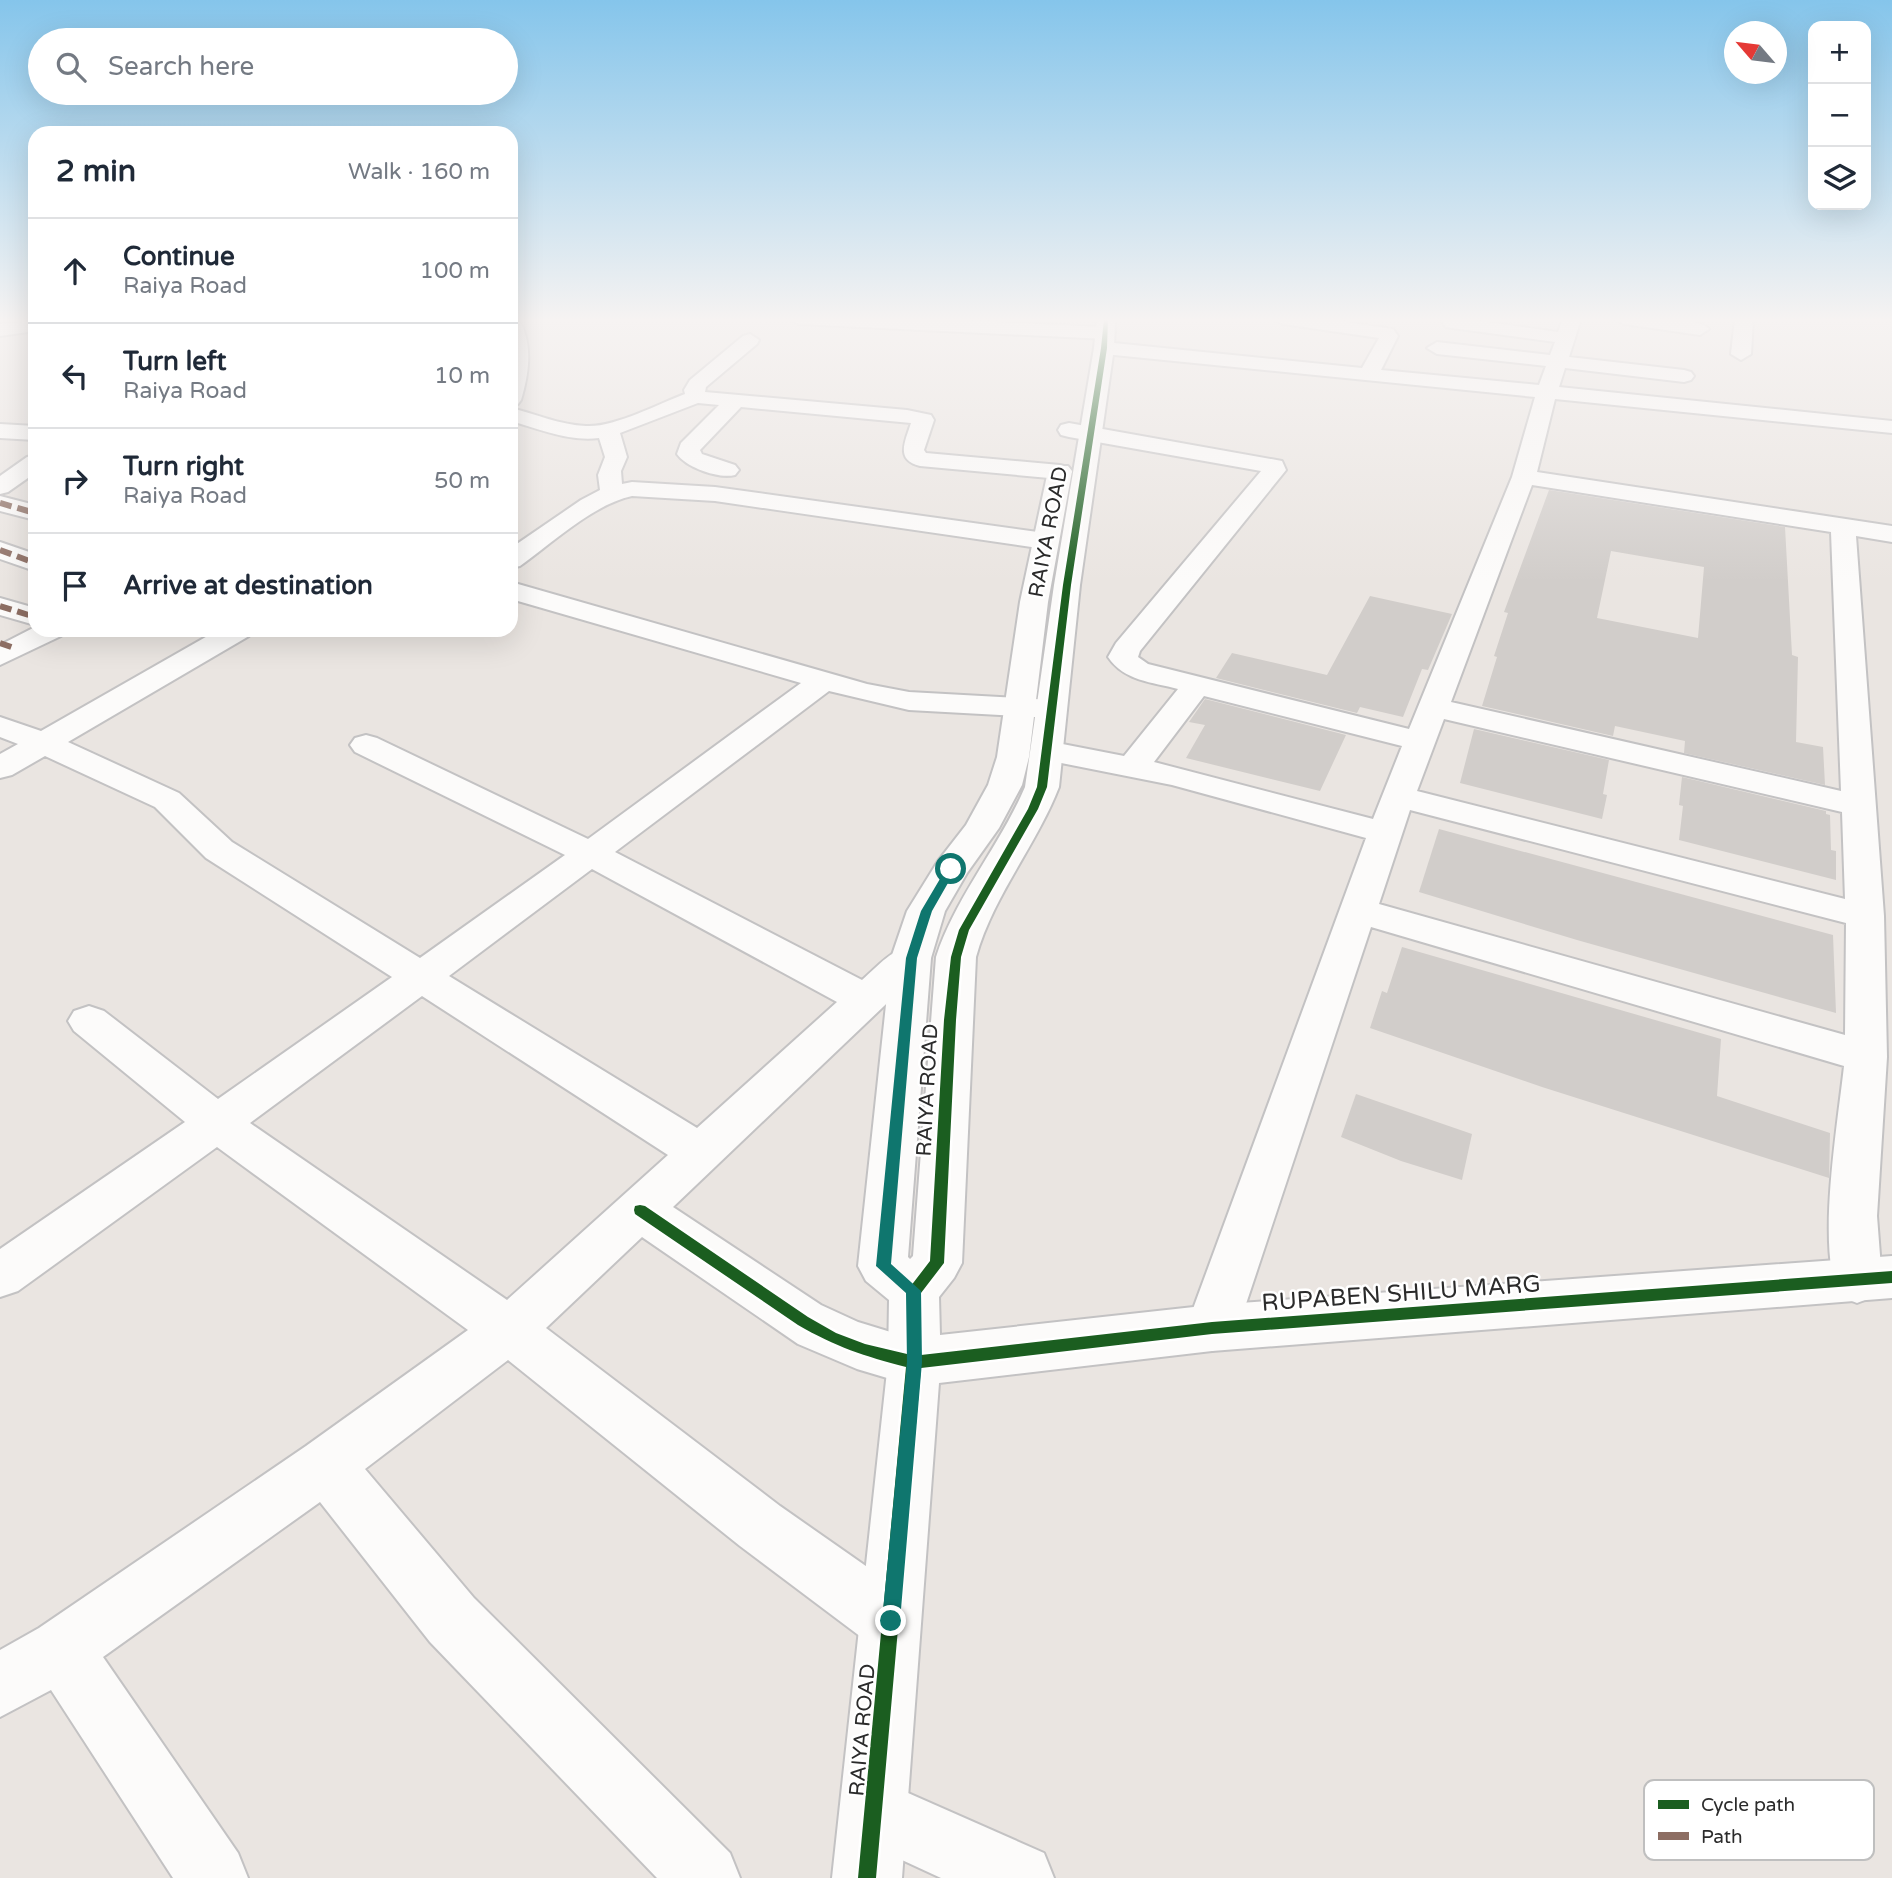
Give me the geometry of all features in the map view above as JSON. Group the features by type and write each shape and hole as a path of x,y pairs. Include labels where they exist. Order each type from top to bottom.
{"street":[{"path":"518,416 572,432 608,430 670,407"},
{"path":"727,470 694,459 688,454 689,448 729,407"},
{"path":"799,407 916,417 923,420 913,450 914,455 920,458 1060,472"},
{"name":"RAIYA ROAD","path":"914,1291 883,1266 911,958 926,911 951,869 982,828 1005,785 1013,757 1036,708 1067,585 1084,407"},
{"path":"1212,1328 1398,796 1524,477 1543,407"},
{"path":"1691,407 1892,427"},
{"path":"608,430 616,457 609,470 608,481 613,493"},
{"path":"0,431 28,431"},
{"name":"RAIYA ROAD","path":"867,1878 914,1362 914,1291 937,1263 956,957 964,930 1033,809 1042,787 1047,751 1036,708 1045,541 1060,472 1080,431"},
{"path":"1080,431 1274,466 1274,470 1126,649 1123,657 1127,663 1138,670 1420,741"},
{"path":"1524,477 1892,534"},
{"path":"518,555 590,505 613,493 653,488 715,494 995,536 1045,541"},
{"path":"0,503 28,511"},
{"path":"1843,528 1857,805 1866,916 1866,1057 1853,1216 1875,1279"},
{"path":"0,550 28,560"},
{"path":"518,592 822,682 909,701 1036,708"},
{"path":"0,606 28,615"},
{"path":"5,649 34,637"},
{"path":"0,768 225,637"},
{"path":"0,1276 218,1124 591,854 822,682"},
{"path":"1133,768 1197,685"},
{"path":"1434,707 1857,805"},
{"path":"0,726 44,743 167,800 219,850 702,1154"},
{"path":"366,745 591,854 866,1000"},
{"path":"1047,751 1237,791 1385,834"},
{"path":"1398,796 1866,916"},
{"path":"1359,911 1866,1057"},
{"path":"0,1685 61,1650 326,1465 509,1330 911,958"},
{"path":"89,1021 218,1124 509,1330 760,1526 891,1621"},
{"path":"640,1210 803,1321 831,1337 864,1350 914,1362"},
{"name":"RUPABEN SHILU MARG","path":"914,1362 1212,1328 1875,1279"},
{"path":"326,1465 452,1620 705,1878"},
{"path":"61,1650 214,1878"},
{"path":"874,1812 1019,1878"}],"building":[{"path":"1549,490 1785,527 1792,655 1798,657 1796,742 1823,747 1825,785 1684,753 1685,741 1615,726 1613,736 1482,706 1508,613 1504,612","holes":["1611,551 1704,567 1698,638 1597,618"]},
{"path":"1370,596 1452,614 1428,670 1422,669 1403,717 1360,707 1357,713 1216,678 1232,653 1327,675"},
{"path":"1205,699 1346,735 1320,791 1186,758 1205,725 1189,722"},
{"path":"1474,729 1609,760 1603,794 1607,795 1602,819 1460,783"},
{"path":"1682,777 1826,811 1826,814 1830,815 1831,850 1836,851 1836,880 1679,840 1683,806 1679,805"},
{"path":"1439,829 1833,935 1836,1013 1419,892"},
{"path":"1402,947 1721,1039 1717,1096 1830,1133 1829,1178 1542,1087 1370,1028 1382,991 1387,993"},
{"path":"1356,1094 1472,1134 1462,1180 1401,1161 1341,1137"}],"marked path":[{"path":"0,503 28,511"},
{"path":"0,550 28,560"},
{"path":"0,606 28,615"},
{"path":"0,643 14,648"}],"cycle path":[{"path":"867,1878 914,1362 914,1291 937,1263 956,957 964,930 1033,809 1042,787 1067,585 1095,407"},
{"path":"640,1210 803,1321 831,1337 864,1350 914,1362 1212,1328 1892,1277"}],"route":[{"path":"891,1621 914,1362 914,1291 883,1266 911,958 926,911 951,869"}]}
